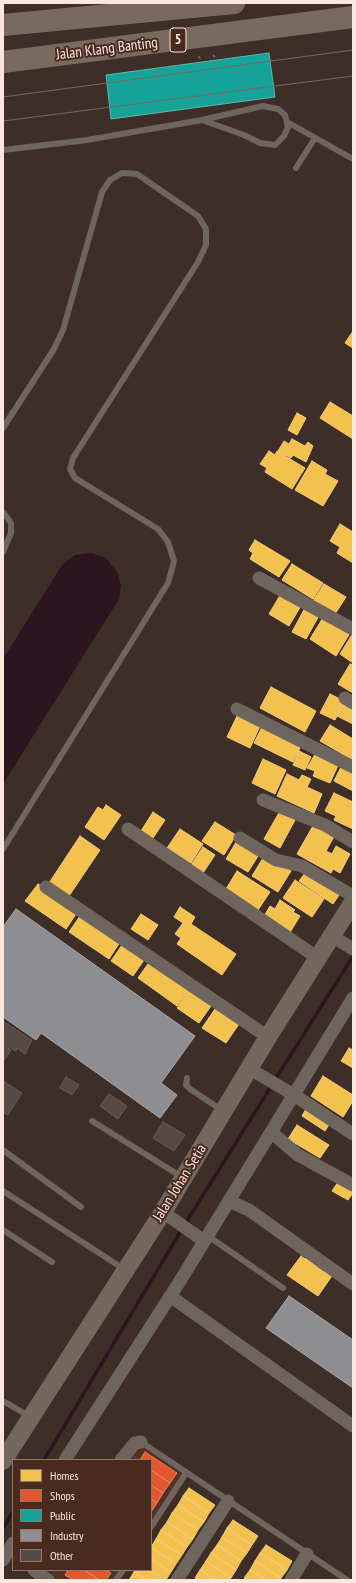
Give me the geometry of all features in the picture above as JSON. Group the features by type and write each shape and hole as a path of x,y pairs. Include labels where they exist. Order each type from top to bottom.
{"highway":[{"name":"5","path":"3,25 234,3"},
{"name":"Jalan Klang Banting","path":"3,62 353,17"}],"main road":[{"name":"Jalan Johan Setia","path":"3,1461 126,1270 168,1216 184,1178 224,1112 257,1073 268,1038 312,954 344,943 350,896"}],"street":[{"path":"259,578 353,630"},
{"path":"238,709 353,767"},
{"path":"263,800 326,825 353,842"},
{"path":"128,829 312,954"},
{"path":"240,838 276,860 302,866 350,896"},
{"path":"46,887 268,1038"},
{"path":"66,1459 170,1296 203,1238 229,1201 271,1132 290,1092 353,998"},
{"path":"257,1073 290,1092 353,1134"},
{"path":"271,1132 298,1155 353,1185"},
{"path":"229,1201 249,1210 353,1284"},
{"path":"168,1216 203,1238"},
{"path":"170,1296 353,1426"},
{"path":"121,1459 135,1443 141,1442"},
{"path":"177,1580 228,1501"},
{"path":"291,1580 307,1554"}],"lane":[{"path":"3,150 87,140 202,120 263,106 278,109 285,115 288,127 284,136 275,145 260,143 244,135 202,120"},
{"path":"287,122 353,159"},
{"path":"296,168 315,138"},
{"path":"3,428 54,349 63,330 102,192 110,180 122,173 137,174 198,216 206,229 206,245 194,268 73,458 70,469 75,478 158,529 168,542 174,560 168,583 3,849"},
{"path":"3,512 11,523 11,533 3,552"},
{"path":"187,1078 186,1085 190,1089 224,1112"},
{"path":"92,1121 184,1178"},
{"path":"3,1150 81,1207"},
{"path":"3,1192 126,1270"},
{"path":"3,1230 52,1262"},
{"path":"203,1238 283,1288"},
{"path":"3,1400 31,1417"},
{"path":"141,1442 347,1580"},
{"path":"152,1525 186,1473"},
{"path":"116,1580 122,1571"}],"path":[{"path":"213,55 216,58"}],"shaded area":[{"path":"91,553 106,558 117,572 121,585 119,599 3,784 3,659 62,565 75,555"},
{"path":"137,1446 144,1447 182,1474 152,1520 152,1459 127,1459"},
{"path":"49,1571 119,1571 114,1580 54,1580 47,1575"}],"building: Homes":[{"path":"353,331 353,348 345,343"},
{"path":"330,402 353,416 353,439 320,418"},
{"path":"297,413 306,418 297,435 288,430"},
{"path":"292,439 305,446 308,442 313,446 306,462 293,455 291,458 278,451 284,441 289,444"},
{"path":"269,451 275,455 277,451 305,468 292,489 265,472 267,468 260,464"},
{"path":"312,461 327,470 325,474 338,481 323,506 295,490"},
{"path":"340,524 353,532 353,563 337,553 340,547 330,541"},
{"path":"255,540 290,561 279,577 250,559 253,553 249,550"},
{"path":"292,564 323,583 313,599 282,580"},
{"path":"324,584 346,597 335,614 313,601"},
{"path":"282,592 302,604 289,626 269,614"},
{"path":"306,606 320,614 306,639 292,632"},
{"path":"324,616 350,633 336,656 310,639"},
{"path":"353,633 353,663 340,654"},
{"path":"350,664 353,665 353,693 338,684"},
{"path":"271,687 316,711 305,732 260,708"},
{"path":"330,694 344,701 335,720 320,713"},
{"path":"346,700 353,704 353,724 337,716"},
{"path":"238,714 261,724 250,748 227,737"},
{"path":"263,725 302,744 293,762 254,743"},
{"path":"330,725 353,739 353,760 320,741"},
{"path":"299,751 311,757 305,770 293,765"},
{"path":"317,751 340,761 330,783 313,776 315,771 307,768"},
{"path":"263,759 286,770 275,794 252,783"},
{"path":"343,763 353,769 353,791 334,781"},
{"path":"287,774 299,780 302,775 311,779 307,787 322,794 314,813 277,796"},
{"path":"334,793 353,802 353,829 334,820 336,816 325,811"},
{"path":"106,805 121,815 104,840 85,827 98,807 103,810"},
{"path":"280,811 295,820 280,848 264,839"},
{"path":"153,812 165,820 153,838 141,831"},
{"path":"215,822 236,835 224,855 202,841"},
{"path":"314,824 335,835 326,851 332,854 336,846 350,854 340,873 333,869 331,873 297,854"},
{"path":"180,829 203,844 191,863 167,848"},
{"path":"80,836 100,850 69,896 49,883"},
{"path":"238,839 260,853 248,872 226,859"},
{"path":"203,847 215,855 203,873 191,865"},
{"path":"263,858 280,868 281,865 291,871 278,892 252,876"},
{"path":"237,871 270,892 258,910 226,889"},
{"path":"306,872 339,895 333,904 299,881"},
{"path":"295,880 324,899 312,917 283,898"},
{"path":"38,884 78,911 66,929 25,901"},
{"path":"280,900 295,910 293,912 300,916 289,934 263,918 270,906 275,909"},
{"path":"180,907 195,917 191,924 236,954 222,975 177,944 181,938 175,934 183,923 174,917"},
{"path":"141,914 158,925 148,940 131,929"},
{"path":"80,916 120,942 109,959 69,932"},
{"path":"122,945 144,960 133,976 111,961"},
{"path":"150,961 189,989 177,1006 138,978"},
{"path":"189,990 211,1006 199,1023 177,1008"},
{"path":"215,1009 239,1024 226,1043 202,1028"},
{"path":"349,1048 353,1050 353,1068 341,1061"},
{"path":"323,1076 353,1095 353,1101 343,1117 311,1096"},
{"path":"307,1107 330,1123 325,1131 302,1116"},
{"path":"297,1125 329,1145 320,1158 288,1139"},
{"path":"340,1179 353,1187 353,1193 348,1200 332,1191"},
{"path":"301,1256 305,1259 308,1256 319,1264 317,1267 324,1272 327,1268 334,1273 318,1296 287,1275"},
{"path":"189,1488 215,1505 209,1513 183,1496"},
{"path":"183,1496 209,1513 204,1522 178,1505"},
{"path":"178,1505 204,1522 198,1530 172,1513"},
{"path":"172,1513 198,1530 193,1539 167,1522"},
{"path":"233,1520 258,1536 252,1545 227,1528"},
{"path":"167,1522 193,1539 187,1547 161,1530"},
{"path":"227,1528 252,1545 247,1553 222,1537"},
{"path":"161,1530 187,1547 182,1555 156,1539"},
{"path":"222,1537 247,1553 241,1561 217,1545"},
{"path":"156,1539 182,1555 176,1564 152,1548"},
{"path":"217,1545 241,1561 236,1570 211,1553"},
{"path":"266,1545 292,1561 287,1570 260,1553"},
{"path":"152,1548 176,1564 171,1572 152,1560"},
{"path":"211,1553 236,1570 231,1578 206,1561"},
{"path":"260,1553 287,1570 281,1578 255,1561"},
{"path":"152,1560 171,1572 166,1580 151,1571 152,1571"},
{"path":"206,1561 231,1578 229,1580 215,1580 200,1570"},
{"path":"255,1561 281,1578 280,1580 266,1580 250,1570"},
{"path":"200,1570 215,1580 197,1580 195,1578"},
{"path":"250,1570 266,1580 248,1580 244,1578"},
{"path":"150,1571 164,1580 146,1580 134,1572"},
{"path":"134,1572 146,1580 129,1580"}],"building: Shops":[{"path":"145,1452 177,1473 170,1483 152,1471 152,1459 141,1459"},
{"path":"152,1471 170,1483 163,1493 152,1486"},
{"path":"152,1486 163,1493 157,1503 152,1500"},
{"path":"152,1500 157,1503 152,1510"},
{"path":"67,1571 86,1571 99,1580 73,1580 65,1575"},
{"path":"86,1571 108,1571 111,1573 106,1580 99,1580"}],"building: Public":[{"path":"269,53 275,97 111,119 106,75"}],"building: Industry":[{"path":"16,909 195,1036 161,1083 177,1095 160,1118 41,1033 36,1040 3,1017 3,927"},
{"path":"289,1296 353,1340 353,1388 266,1328"}],"building: Other":[{"path":"3,1021 32,1040 25,1054 17,1048 16,1051 3,1043"},
{"path":"3,1045 11,1050 3,1062"},
{"path":"66,1077 79,1085 72,1095 60,1088"},
{"path":"3,1081 22,1093 8,1115 3,1112"},
{"path":"109,1094 127,1106 118,1119 100,1106"},
{"path":"163,1122 185,1135 174,1151 153,1138"}],"waterway":[{"path":"275,1080 353,956"},
{"path":"185,1224 272,1085"},
{"path":"45,1459 182,1229"},
{"path":"3,1528 12,1514"}],"tram line":[{"path":"3,97 353,50"},
{"path":"3,121 353,76"}]}
